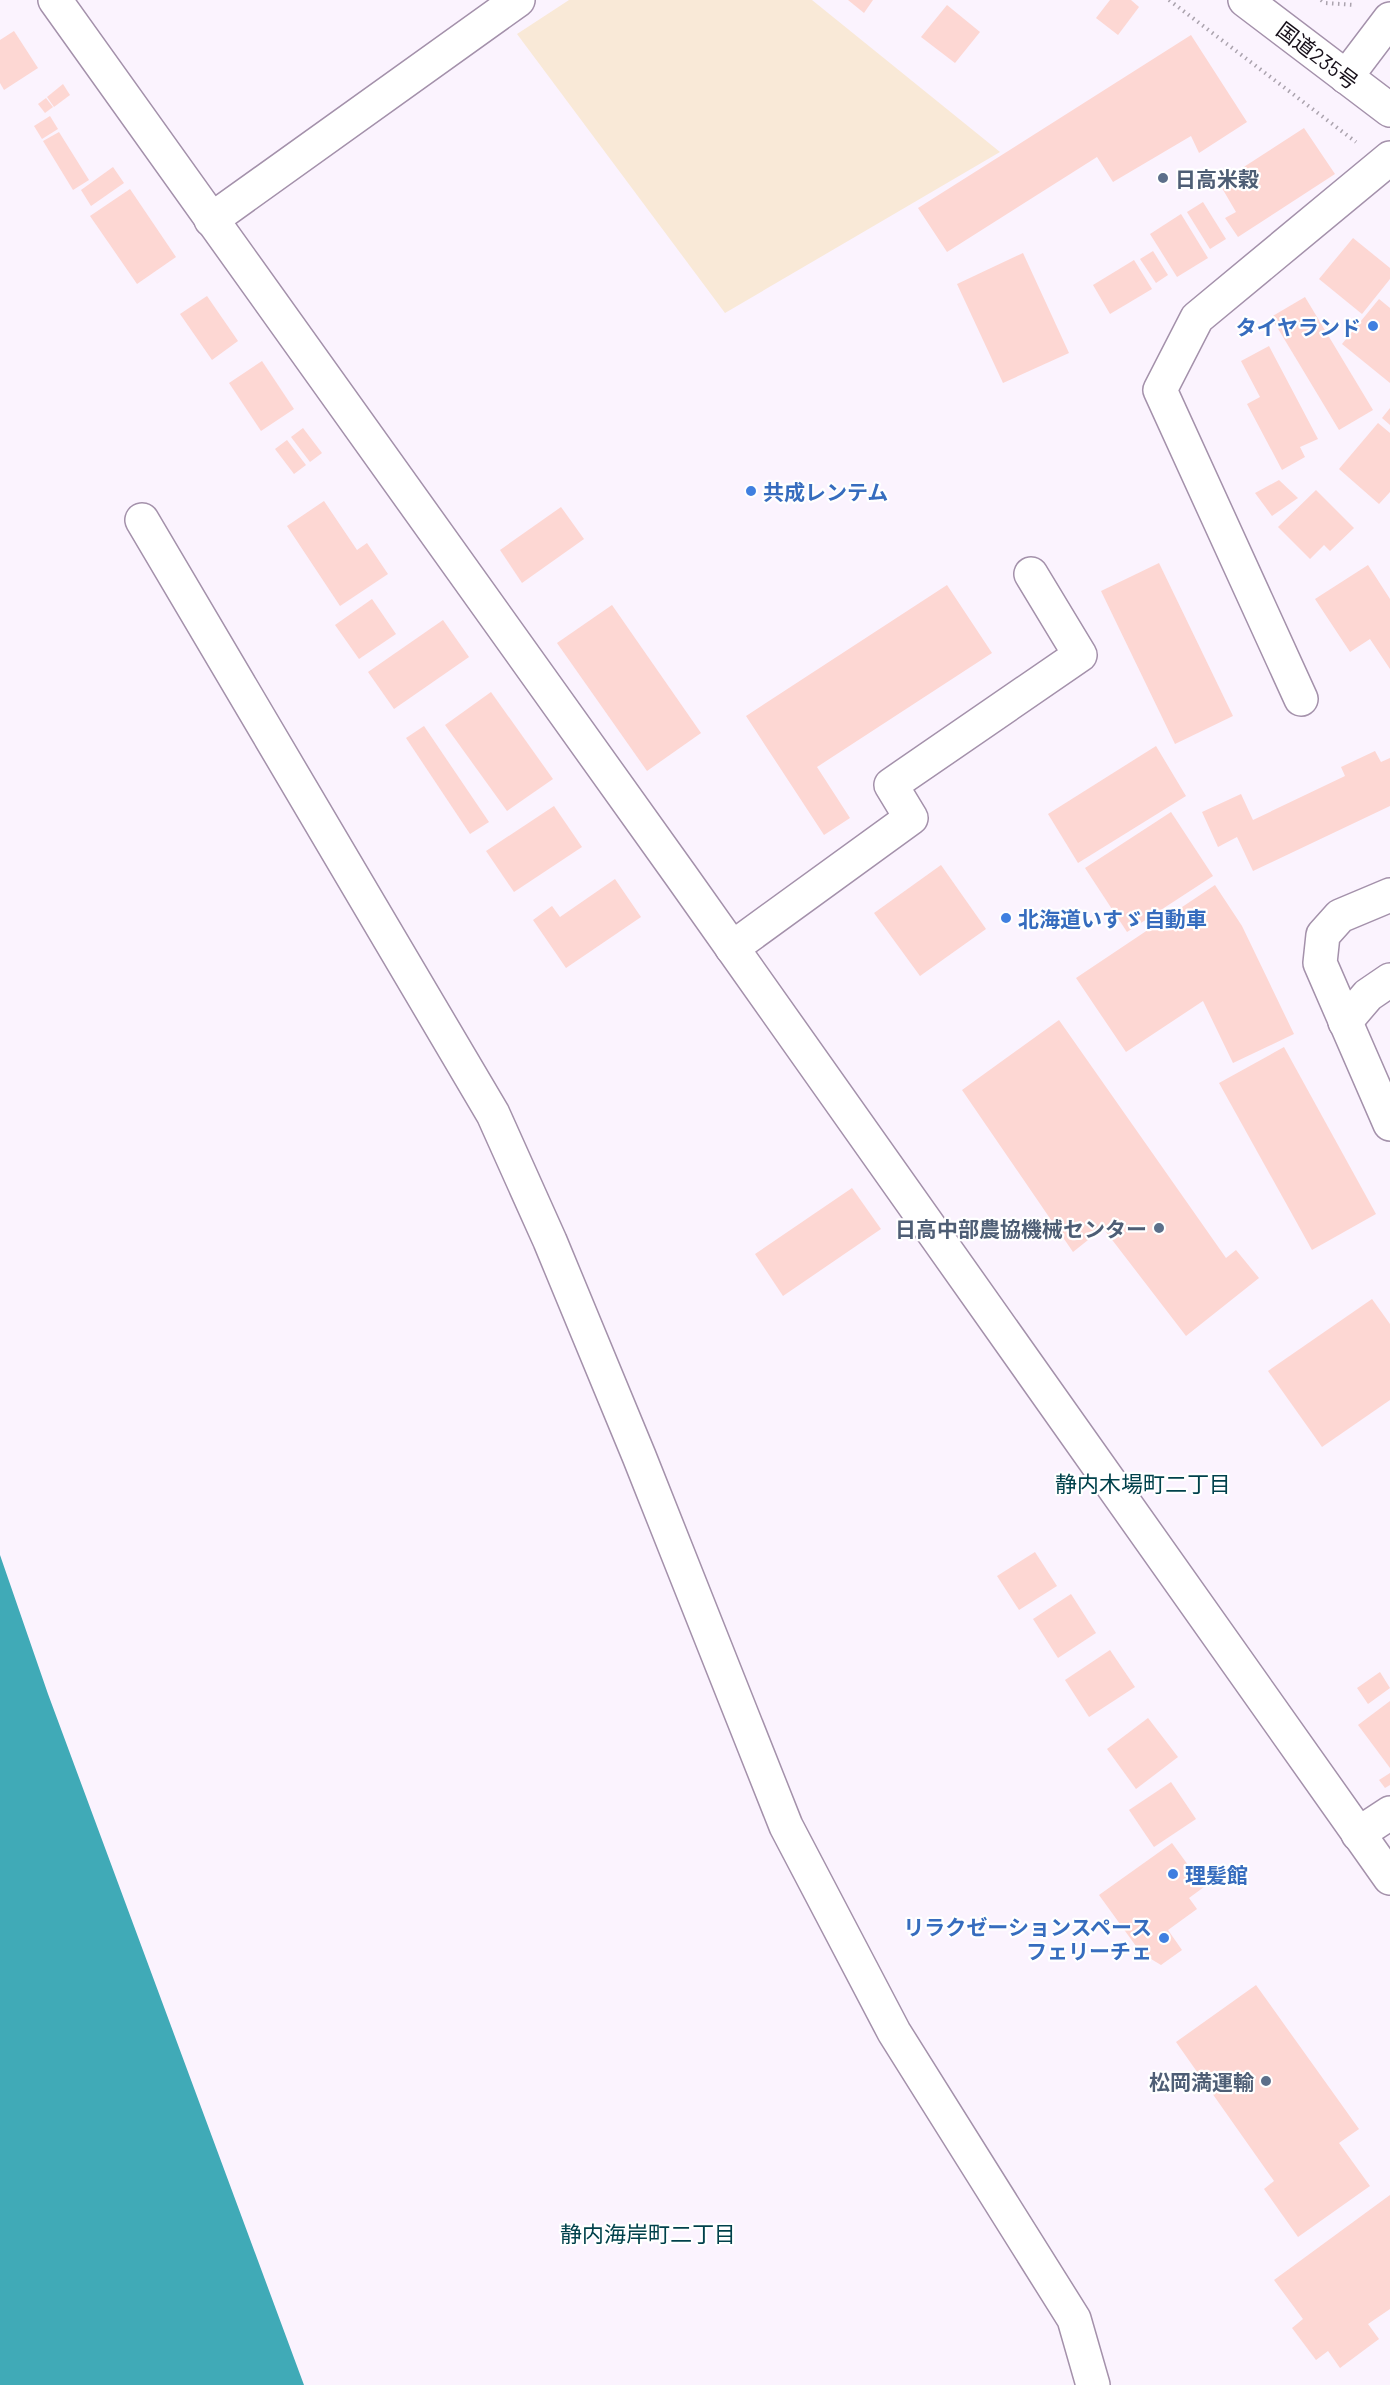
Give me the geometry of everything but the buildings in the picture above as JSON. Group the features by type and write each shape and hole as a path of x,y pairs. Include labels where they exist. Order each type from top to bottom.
{"main road":[{"path":"55,0 732,948 1390,1878"},
{"path":"211,220 518,0"},
{"name":"国道235号","path":"1245,0 1390,110"},
{"path":"1346,76 1390,19"},
{"path":"1301,699 1160,390 1197,318 1387,160"},
{"path":"142,520 493,1114 550,1241 639,1456 786,1826 894,2032 1074,2319 1093,2385"},
{"path":"732,948 911,818 891,785 1080,655 1031,574"},
{"path":"1390,895 1340,916 1323,935 1320,963 1390,1124"},
{"path":"1345,1022 1368,995 1390,980"},
{"path":"1358,1833 1390,1813"}],"path":[{"path":"1169,0 1387,160"},
{"path":"1321,0 1325,3 1361,5"}],"shaded area":[{"path":"569,0 812,0 1000,152 725,313 517,34"}],"water":[{"path":"0,1555 48,1694 304,2385 0,2385"}],"place":[{"name":"日高米穀","path":"1163,178"},
{"name":"タイヤランド","path":"1373,326"},
{"name":"共成レンテム","path":"751,491"},
{"name":"北海道いすゞ自動車","path":"1006,918"},
{"name":"日高中部農協機械センター","path":"1159,1228"},
{"name":"理髪館","path":"1173,1874"},
{"name":"リラクゼーションスペース フェリーチェ","path":"1164,1938"},
{"name":"松岡満運輸","path":"1266,2081"}],"district":[{"name":"静内木場町二丁目","path":"1143,1483"},
{"name":"静内海岸町二丁目","path":"648,2233"}]}
